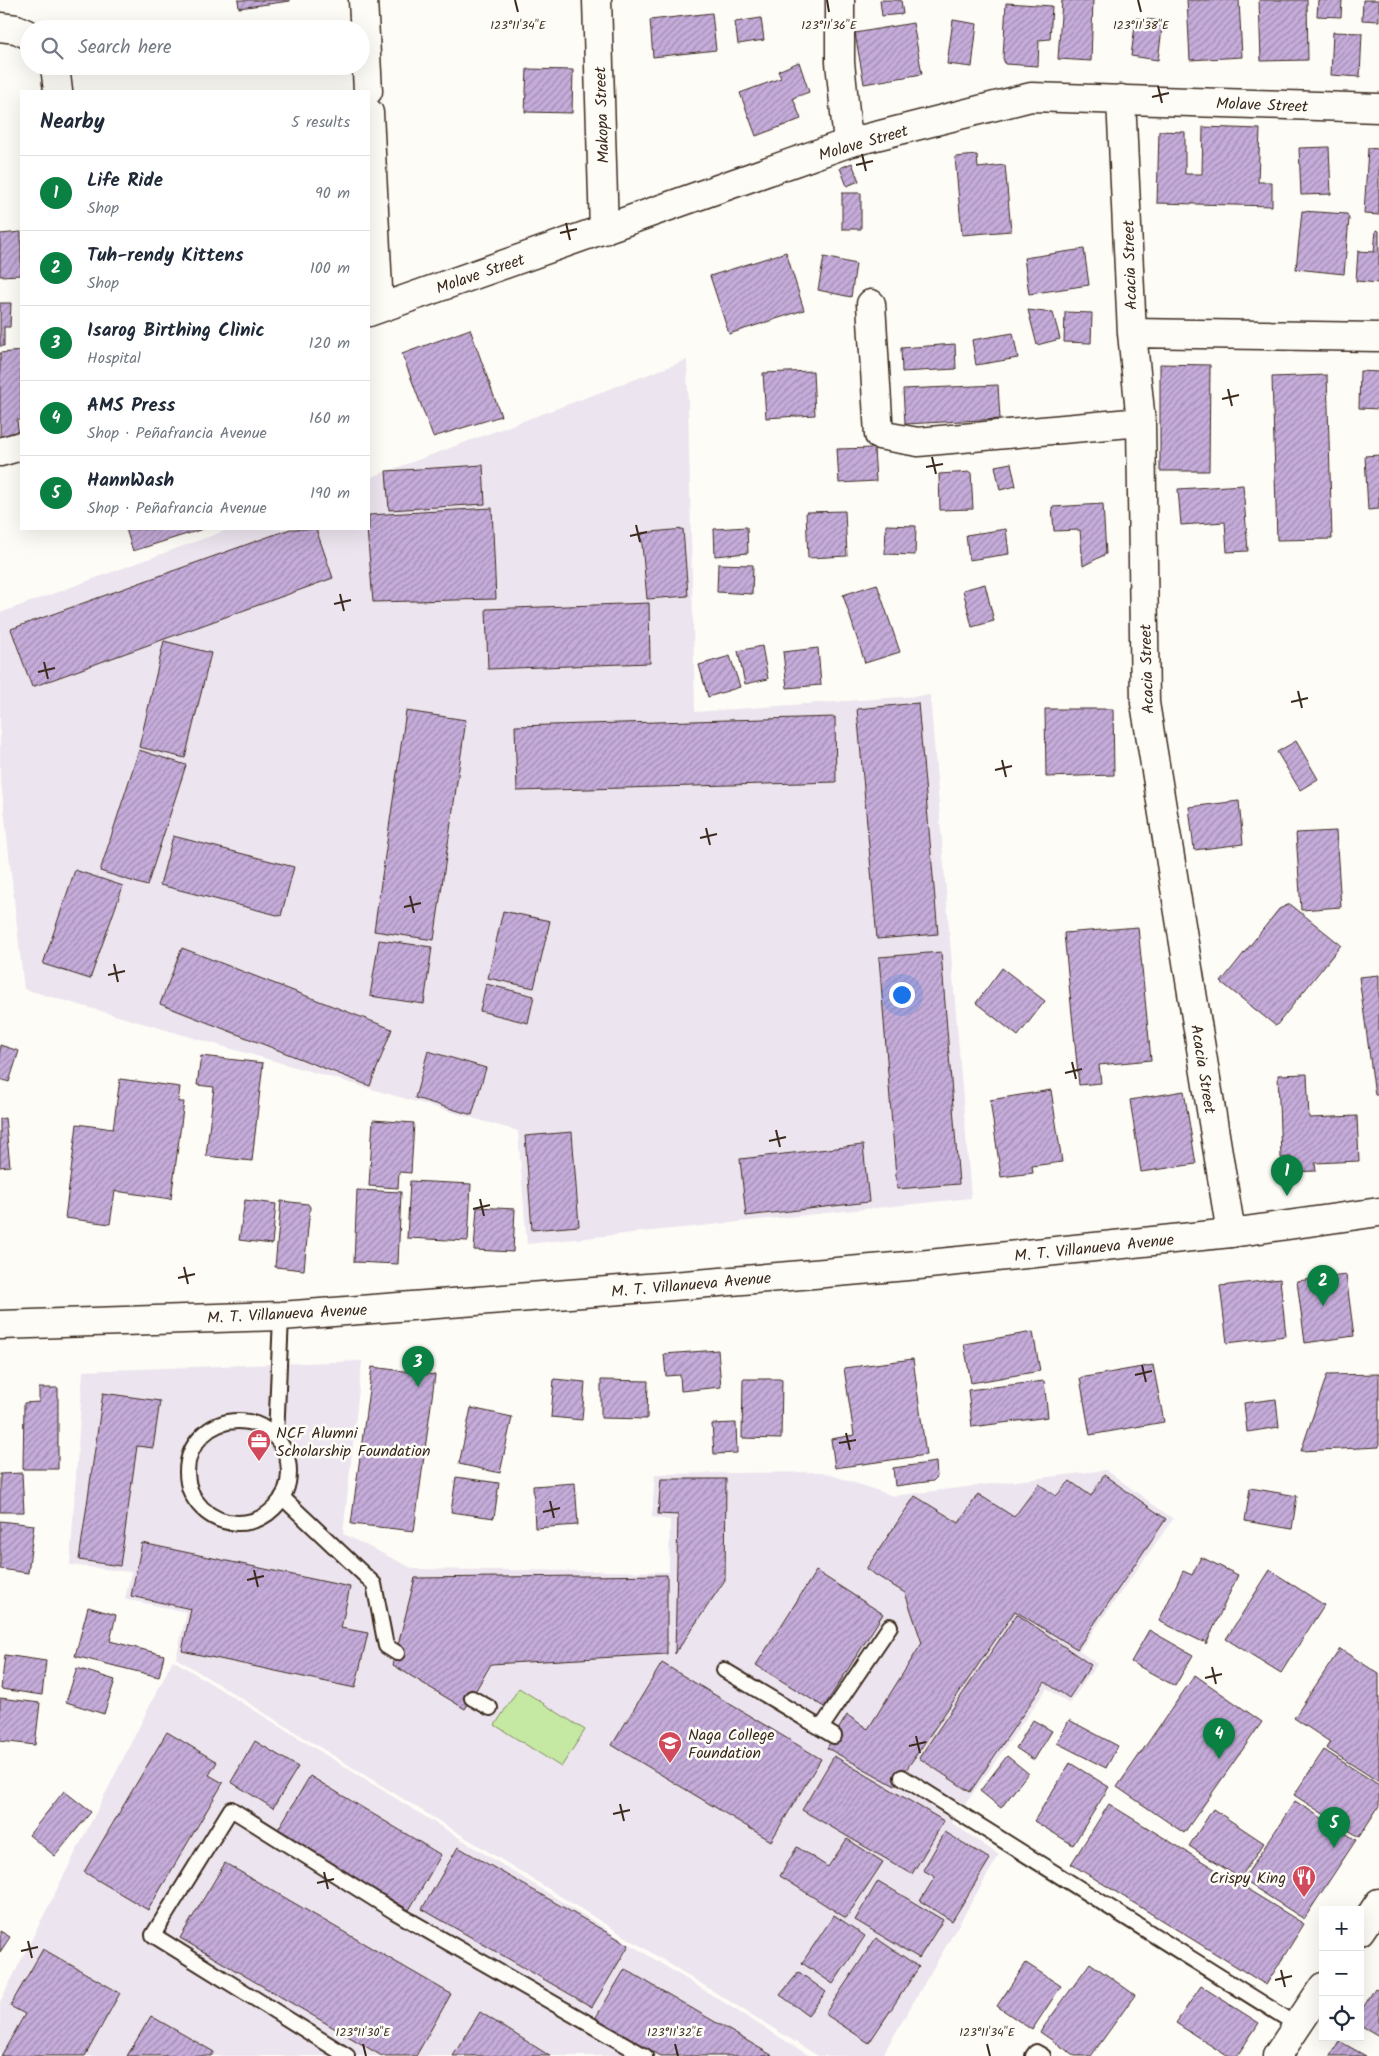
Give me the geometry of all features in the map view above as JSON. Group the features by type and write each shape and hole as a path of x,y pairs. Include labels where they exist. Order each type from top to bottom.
{"street":[{"path":"363,0 364,20"},
{"name":"Makopa Street","path":"597,0 604,230"},
{"path":"840,0 840,62 848,144"},
{"path":"0,27 20,31"},
{"path":"56,75 58,90"},
{"path":"367,75 368,90"},
{"name":"Molave Street","path":"374,310 848,144 1031,97 1379,108"},
{"name":"Acacia Street","path":"1122,99 1132,333 1141,422 1145,703 1231,1233"},
{"path":"370,152 374,310"},
{"path":"872,304 879,435 918,442 1141,422"},
{"path":"1132,333 1379,337"},
{"path":"0,452 20,446"},
{"name":"M. T. Villanueva Avenue","path":"0,1325 281,1316 674,1286 919,1265 1231,1233 1379,1212"},
{"path":"1364,1925 1379,1903"},
{"path":"1277,2056 1319,1993"}],"lane":[{"path":"276,1438 281,1316"},
{"path":"232,1421 248,1422 263,1428 276,1438 285,1451 289,1466 288,1483 282,1497 271,1510 257,1518 242,1522 226,1521 211,1515 199,1505 191,1491 187,1476 188,1460 194,1446 204,1434 216,1426 232,1421"},
{"path":"282,1497 374,1584 386,1646 397,1652"},
{"path":"821,1728 890,1626"},
{"path":"724,1670 834,1736"},
{"path":"472,1698 490,1708"},
{"path":"902,1777 1297,2025"},
{"path":"346,2056 153,1935 231,1809 395,1912 645,2056"},
{"path":"1033,2056 1036,2052 1043,2056"}],"shaded area":[{"path":"687,360 695,712 930,695 971,1198 527,1244 518,1131 24,989 0,773 0,613 227,530 370,530 370,478"},
{"name":"Naga College Foundation","path":"362,1361 343,1534 414,1569 669,1572 670,1520 652,1517 655,1474 822,1472 893,1496 1106,1470 1173,1519 1079,1651 1097,1664 1069,1704 1047,1688 952,1823 999,1855 882,2056 818,2056 176,1658 187,1612 125,1599 131,1572 70,1565 83,1371"},
{"path":"173,1660 810,2056 0,2056 0,2002"}],"green space":[{"path":"519,1688 585,1730 561,1767 495,1725"}],"building":[{"path":"238,0 290,0 290,1 239,8"},
{"path":"880,0 901,0 903,14 882,16"},
{"path":"1062,0 1093,0 1091,61 1058,59"},
{"path":"1187,0 1239,0 1242,57 1190,60"},
{"path":"1259,0 1307,0 1308,60 1261,61"},
{"path":"1318,0 1342,0 1341,17 1317,16"},
{"path":"1363,0 1379,0 1379,21 1362,20"},
{"path":"1006,3 1052,6 1050,39 1039,40 1038,66 1005,64 1003,58"},
{"path":"712,13 716,50 653,57 650,20"},
{"path":"761,18 764,40 738,44 735,22"},
{"path":"1136,18 1163,21 1158,60 1131,56"},
{"path":"953,20 977,24 972,67 947,64"},
{"path":"913,23 922,74 864,84 855,33"},
{"path":"1333,32 1362,33 1360,77 1331,75"},
{"path":"799,62 809,92 793,98 801,119 756,136 740,93 781,78 778,71"},
{"path":"527,69 573,70 572,113 525,112"},
{"path":"1203,127 1260,129 1258,182 1272,182 1272,206 1157,203 1159,131 1185,132 1185,174 1202,174"},
{"path":"1329,147 1331,194 1301,195 1299,148"},
{"path":"1368,148 1379,149 1379,215 1364,214"},
{"path":"977,155 978,168 1005,165 1011,231 962,235 955,157"},
{"path":"852,163 859,181 847,186 840,168"},
{"path":"842,193 861,193 861,229 842,229"},
{"path":"1302,211 1347,214 1349,219 1344,274 1296,269"},
{"path":"1376,230 1379,231 1379,283 1356,281 1358,251 1374,252"},
{"path":"20,232 20,275 0,276 0,234"},
{"path":"1084,249 1089,285 1029,294 1024,258"},
{"path":"786,252 804,310 729,334 710,276"},
{"path":"824,257 856,264 851,297 818,290"},
{"path":"0,303 11,303 10,327 4,327 4,346 0,346"},
{"path":"1028,310 1053,313 1060,339 1037,345"},
{"path":"1065,312 1092,313 1091,343 1064,342"},
{"path":"470,329 501,416 433,437 402,354"},
{"path":"1013,333 1018,358 976,365 972,340"},
{"path":"955,344 956,369 902,372 901,348"},
{"path":"20,351 20,420 17,420 19,439 0,441 0,353"},
{"path":"1160,364 1210,365 1209,471 1160,471"},
{"path":"813,371 815,415 766,418 763,373"},
{"path":"1360,371 1379,372 1379,409 1359,408"},
{"path":"1327,375 1332,539 1277,540 1272,377"},
{"path":"998,385 1000,419 905,424 903,389"},
{"path":"874,448 876,481 839,483 837,449"},
{"path":"1379,455 1379,509 1368,510 1365,456"},
{"path":"1011,463 1016,486 1000,490 995,466"},
{"path":"483,465 485,504 389,510 386,471"},
{"path":"971,472 973,509 940,510 939,474"},
{"path":"1243,485 1248,551 1227,552 1225,522 1181,525 1178,489"},
{"path":"1103,504 1106,554 1083,566 1080,530 1054,531 1052,507"},
{"path":"492,508 496,599 373,602 367,530 370,530 370,515"},
{"path":"845,511 847,556 808,558 806,512"},
{"path":"886,525 916,526 915,555 885,554"},
{"path":"747,527 748,553 715,556 714,529"},
{"path":"683,529 688,596 647,599 641,533"},
{"path":"1006,529 1009,554 969,560 966,535"},
{"path":"126,530 200,530 133,551"},
{"path":"287,530 316,530 333,578 32,687 11,629"},
{"path":"718,564 753,565 752,594 717,592"},
{"path":"877,584 900,652 865,663 843,595"},
{"path":"985,584 994,621 972,627 963,590"},
{"path":"649,603 650,663 488,669 486,609"},
{"path":"164,641 211,653 185,758 139,747"},
{"path":"762,646 768,679 745,684 738,651"},
{"path":"818,648 821,685 787,688 783,652"},
{"path":"730,656 740,687 708,697 699,665"},
{"path":"918,703 938,934 877,939 857,709"},
{"path":"1045,709 1113,709 1114,775 1046,777"},
{"path":"406,711 466,720 434,940 374,931"},
{"path":"835,717 836,782 517,791 515,726"},
{"path":"1296,741 1318,779 1300,790 1277,752"},
{"path":"139,750 186,765 147,886 100,871"},
{"path":"1239,801 1243,844 1194,850 1189,807"},
{"path":"1336,831 1341,907 1301,910 1296,833"},
{"path":"173,836 294,867 281,916 160,885"},
{"path":"75,870 123,886 90,979 43,964"},
{"path":"1290,904 1341,945 1276,1026 1221,982 1279,909"},
{"path":"503,911 550,921 534,988 488,978"},
{"path":"1138,927 1151,1060 1099,1065 1101,1083 1079,1085 1064,933"},
{"path":"379,940 432,947 424,1004 370,996"},
{"path":"182,948 392,1029 370,1086 160,1004"},
{"path":"941,952 959,1184 897,1189 879,957"},
{"path":"1002,968 1045,1001 1018,1036 976,1003"},
{"path":"1379,975 1379,1095 1375,1095 1359,977"},
{"path":"486,984 534,996 528,1023 480,1011"},
{"path":"0,1045 19,1051 9,1082 0,1079"},
{"path":"428,1051 486,1068 472,1115 415,1098"},
{"path":"201,1056 263,1063 252,1161 206,1156 214,1087 197,1085"},
{"path":"1307,1074 1309,1118 1357,1116 1359,1161 1315,1163 1316,1171 1291,1172 1291,1157 1281,1158 1278,1075"},
{"path":"120,1079 180,1087 178,1102 184,1102 171,1199 115,1191 110,1224 65,1218 77,1124 113,1129"},
{"path":"1051,1090 1062,1162 1032,1166 1033,1173 1001,1177 990,1100"},
{"path":"1184,1091 1196,1164 1141,1172 1130,1100"},
{"path":"5,1118 10,1166 0,1167 0,1119"},
{"path":"373,1120 414,1123 411,1173 399,1172 398,1188 369,1186"},
{"path":"572,1132 579,1226 532,1230 525,1136"},
{"path":"863,1145 869,1202 746,1216 740,1159"},
{"path":"410,1181 471,1184 468,1241 407,1238"},
{"path":"357,1190 401,1192 398,1264 354,1262"},
{"path":"245,1200 276,1204 272,1244 239,1240"},
{"path":"281,1201 308,1204 310,1207 304,1270 275,1267"},
{"path":"477,1207 515,1209 513,1252 474,1250"},
{"path":"1346,1275 1354,1336 1305,1343 1297,1281"},
{"path":"1280,1279 1286,1336 1227,1343 1220,1286"},
{"path":"1033,1332 1040,1371 971,1383 964,1344"},
{"path":"718,1350 721,1387 681,1391 680,1375 666,1376 664,1354"},
{"path":"913,1359 926,1455 835,1468 831,1439 854,1435 844,1368"},
{"path":"1153,1365 1164,1422 1090,1435 1080,1378"},
{"path":"372,1367 435,1375 414,1531 351,1524"},
{"path":"1379,1374 1379,1447 1301,1451 1327,1375"},
{"path":"554,1379 585,1382 582,1420 551,1417"},
{"path":"743,1379 782,1379 781,1439 742,1438"},
{"path":"601,1380 648,1381 647,1419 601,1418"},
{"path":"1044,1381 1048,1417 972,1427 968,1390"},
{"path":"39,1388 58,1388 58,1469 23,1469 24,1403 39,1402"},
{"path":"103,1393 160,1401 153,1448 137,1446 120,1566 79,1560"},
{"path":"1276,1399 1279,1427 1247,1432 1244,1403"},
{"path":"471,1408 512,1417 500,1473 459,1464"},
{"path":"736,1423 737,1453 714,1454 712,1424"},
{"path":"936,1462 937,1477 933,1481 895,1486 893,1468"},
{"path":"22,1473 24,1512 0,1512 0,1474"},
{"path":"1104,1475 1166,1519 1077,1649 1015,1611 895,1786 827,1748 847,1715 868,1729 922,1643 905,1593 866,1569 915,1496 959,1523 978,1494 1014,1517 1039,1484 1056,1496 1070,1481 1091,1496"},
{"path":"456,1477 499,1483 494,1518 451,1512"},
{"path":"661,1479 726,1479 725,1580 675,1654 678,1515 658,1514"},
{"path":"575,1483 578,1525 535,1528 533,1486"},
{"path":"1250,1488 1297,1496 1292,1529 1245,1521"},
{"path":"0,1521 34,1525 28,1573 0,1569"},
{"path":"142,1543 350,1587 341,1628 368,1633 355,1688 182,1651 191,1609 131,1596"},
{"path":"1201,1557 1238,1575 1206,1644 1204,1640 1203,1642 1159,1621 1183,1571 1192,1575"},
{"path":"1270,1570 1324,1605 1281,1673 1226,1639"},
{"path":"816,1571 883,1614 824,1707 756,1665"},
{"path":"667,1575 667,1654 491,1664 465,1709 393,1665 415,1578"},
{"path":"88,1607 116,1615 110,1641 164,1655 159,1677 75,1656"},
{"path":"1017,1614 1091,1665 1069,1698 1045,1682 970,1792 919,1758"},
{"path":"1149,1630 1193,1655 1175,1686 1131,1662"},
{"path":"1340,1649 1379,1674 1379,1782 1326,1748 1330,1742 1294,1718"},
{"path":"5,1655 46,1661 42,1695 1,1689"},
{"path":"662,1663 821,1759 771,1841 612,1745"},
{"path":"77,1668 115,1680 104,1714 66,1702"},
{"path":"1195,1675 1262,1722 1184,1833 1117,1787"},
{"path":"0,1698 40,1703 35,1745 0,1741"},
{"path":"1033,1720 1052,1731 1034,1760 1016,1748"},
{"path":"1069,1720 1118,1746 1106,1768 1057,1743"},
{"path":"167,1732 217,1762 209,1775 223,1783 148,1910 84,1872"},
{"path":"255,1741 298,1767 273,1808 231,1782"},
{"path":"1324,1750 1379,1785 1379,1806 1359,1837 1294,1795"},
{"path":"834,1756 944,1821 912,1874 802,1810"},
{"path":"1007,1756 1028,1773 1001,1808 980,1791"},
{"path":"1070,1763 1109,1787 1073,1845 1034,1821"},
{"path":"310,1776 441,1855 409,1910 277,1831"},
{"path":"64,1791 91,1812 55,1856 29,1835"},
{"path":"1295,1801 1356,1840 1304,1919 1243,1880"},
{"path":"1109,1804 1304,1924 1266,1985 1071,1864"},
{"path":"1213,1809 1264,1843 1240,1878 1189,1846"},
{"path":"945,1832 990,1859 952,1921 920,1901 935,1877 923,1870"},
{"path":"847,1839 883,1862 846,1918 780,1876 797,1847 828,1867"},
{"path":"458,1847 629,1945 592,2007 422,1909"},
{"path":"225,1863 451,1994 416,2056 382,2056 180,1938"},
{"path":"878,1881 943,1920 919,1958 855,1920"},
{"path":"834,1915 865,1936 833,1984 802,1963"},
{"path":"0,1931 10,1937 0,1952"},
{"path":"876,1938 919,1967 869,2043 825,2014"},
{"path":"43,1949 120,1993 85,2056 1,2056 25,2014 10,2006"},
{"path":"1026,1963 1061,1986 1032,2030 997,2006"},
{"path":"1090,1963 1135,1995 1091,2056 1075,2056 1040,2032"},
{"path":"625,1969 773,2056 660,2056 595,2019"},
{"path":"799,1972 826,1992 808,2015 780,1995"},
{"path":"1201,1986 1259,2023 1237,2056 1227,2056 1176,2023"},
{"path":"1375,1988 1379,1990 1379,2036 1364,2027 1364,2006"},
{"path":"480,2012 550,2056 453,2056"},
{"path":"151,2016 214,2052 211,2056 127,2056"},
{"path":"1339,2041 1366,2056 1330,2056"}],"place":[{"name":"Life Ride","path":"1287,1196"},
{"name":"Tuh-rendy Kittens","path":"1323,1306"},
{"name":"Isarog Birthing Clinic","path":"418,1387"},
{"name":"NCF Alumni Scholarship Foundation","path":"259,1462"},
{"name":"AMS Press","path":"1219,1759"},
{"name":"Naga College Foundation","path":"670,1764"},
{"name":"HannWash","path":"1334,1848"},
{"name":"Crispy King","path":"1304,1898"}]}
